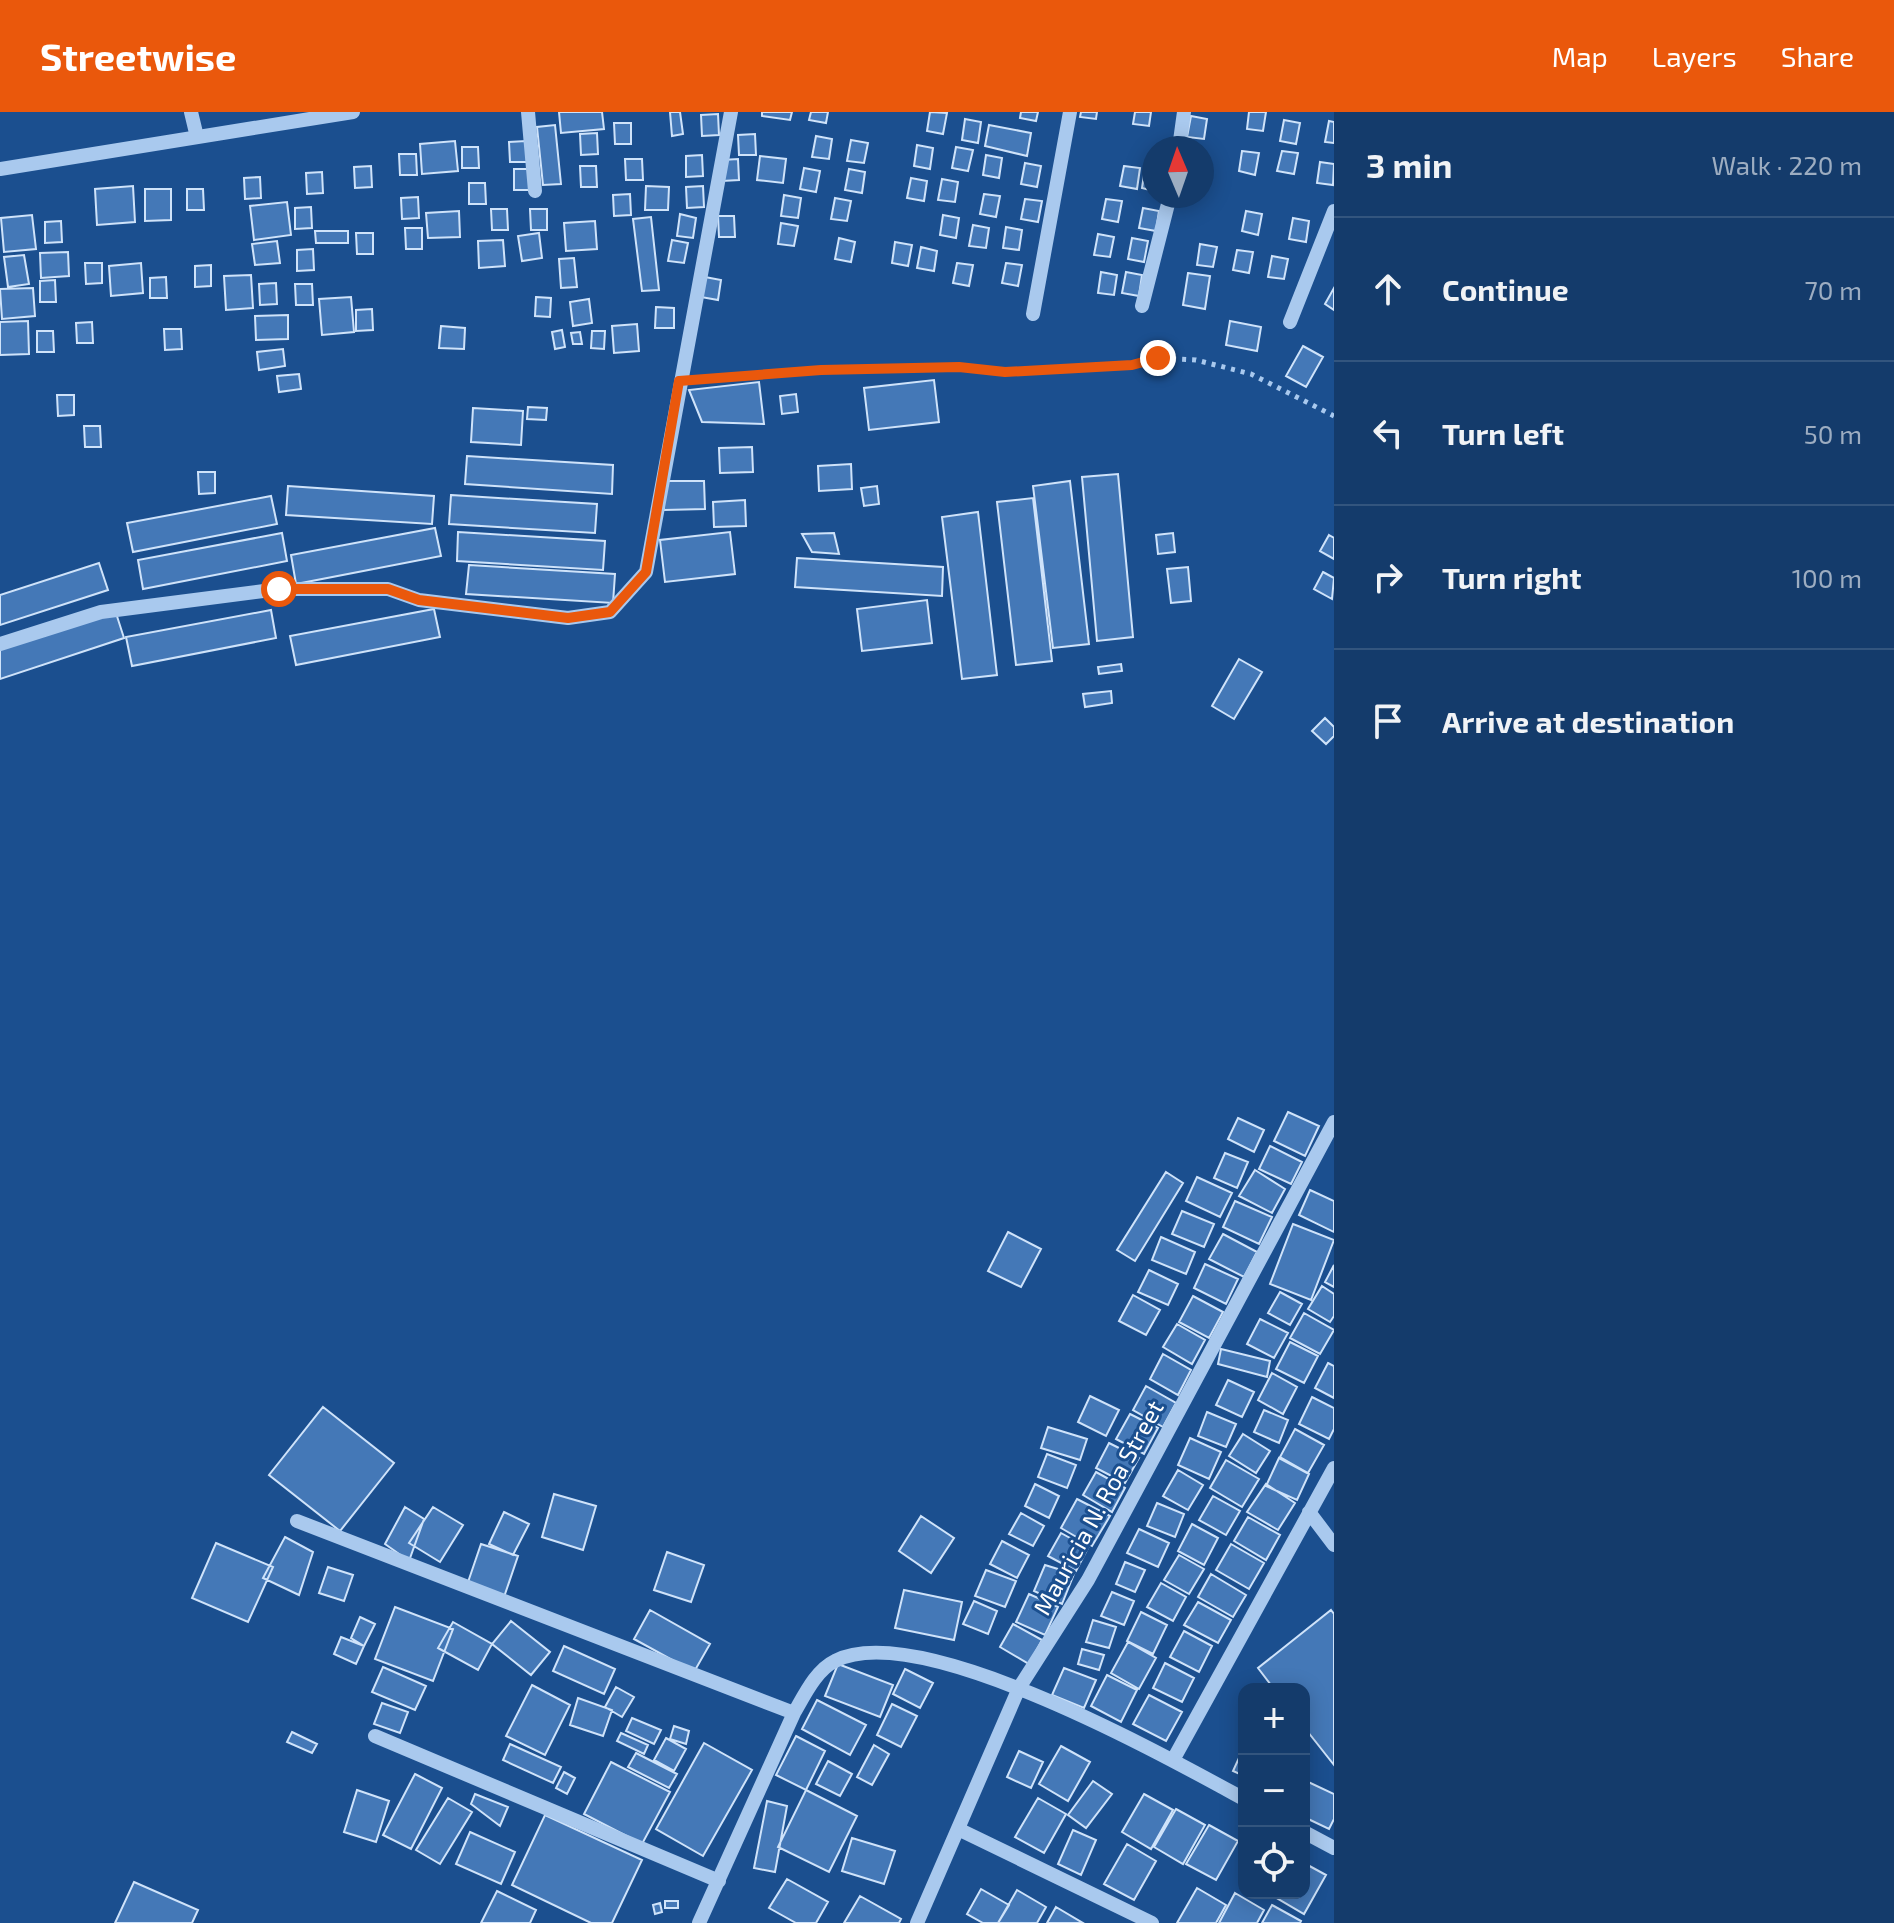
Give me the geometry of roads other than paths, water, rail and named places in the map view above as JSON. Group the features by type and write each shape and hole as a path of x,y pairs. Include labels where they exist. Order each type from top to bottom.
{"street":[{"path":"191,112 197,137"},
{"path":"0,169 353,112"},
{"path":"528,112 535,191"},
{"path":"0,644 101,612 279,589 388,589 419,600 568,618 610,612 646,572 731,112"},
{"path":"1033,314 1070,112"},
{"path":"1181,136 1184,112"},
{"path":"1142,306 1167,208"},
{"path":"1290,322 1334,211"},
{"name":"Mauricia N. Roa Street","path":"917,1923 1019,1688 1088,1580 1334,1122"},
{"path":"1173,1760 1334,1468"},
{"path":"1309,1512 1334,1545"},
{"path":"297,1521 794,1713"},
{"path":"699,1923 794,1713 814,1681 834,1661 857,1655 890,1652 949,1665 1019,1688 1173,1760 1238,1796"},
{"path":"375,1736 719,1881"},
{"path":"958,1829 1152,1923"},
{"path":"1310,1835 1334,1848"}]}
